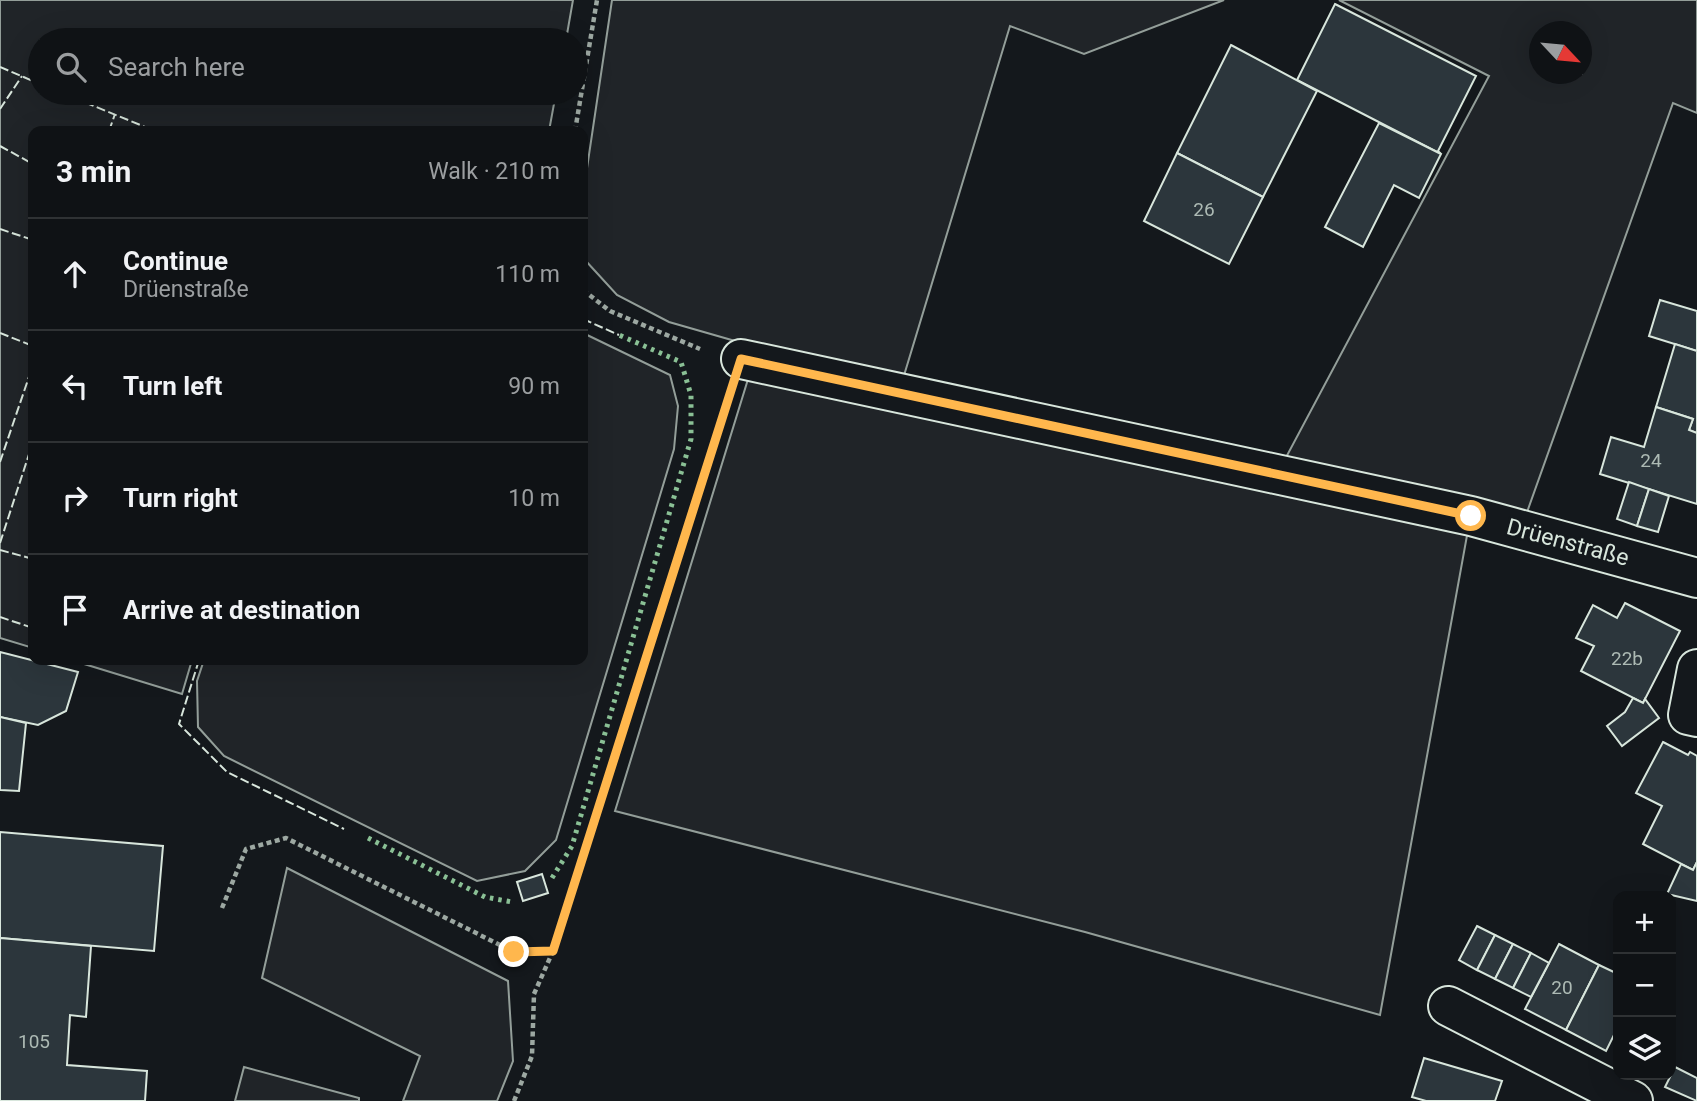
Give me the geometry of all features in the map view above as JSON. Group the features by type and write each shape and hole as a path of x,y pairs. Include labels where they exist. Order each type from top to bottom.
{"street":[{"name":"Drüenstraße","path":"741,359 1471,516 1697,578"},
{"path":"1697,669 1688,715 1697,718"},
{"path":"1448,1006 1633,1101"}],"path":[{"path":"588,54 597,0"},
{"path":"576,126 579,105"},
{"path":"588,294 610,311 700,349"},
{"path":"514,1101 532,1056 534,994 553,951 741,359"},
{"path":"222,908 246,849 286,838 514,952 553,951"}],"shaded area":[{"path":"0,0 573,0 568,28 28,28 28,105 554,105 550,126 28,126 28,646 0,638"},
{"path":"612,0 1224,0 1084,54 1010,26 902,382 756,347 669,322 617,295 588,263 588,161"},
{"path":"1339,0 1697,0 1697,113 1673,103 1526,515 1283,463 1489,76"},
{"path":"588,335 670,375 678,406 674,449 556,840 525,871 477,881 224,756 198,727 197,681 202,665 588,665"},
{"path":"749,376 1468,530 1380,1015 1085,932 615,811"},
{"path":"87,665 191,665 182,694"},
{"path":"287,868 508,981 513,1061 497,1101 403,1101 420,1056 262,978"},
{"path":"244,1067 359,1098 359,1101 235,1101"}],"building":[{"path":"1335,4 1476,76 1438,151 1441,154 1297,80"},
{"path":"1231,45 1317,91 1263,197 1177,153"},
{"path":"1379,123 1441,154 1419,198 1394,185 1363,247 1325,227"},
{"path":"1177,153 1263,197 1229,264 1144,221"},
{"path":"1660,300 1697,311 1697,351 1649,336"},
{"path":"1675,344 1697,351 1697,433 1689,430 1693,419 1656,407"},
{"path":"1656,407 1693,419 1689,430 1697,433 1697,504 1600,474 1611,437 1644,447"},
{"path":"1629,482 1649,489 1637,526 1617,519"},
{"path":"1649,489 1669,496 1658,532 1637,526"},
{"path":"1625,603 1680,631 1643,703 1581,671 1594,646 1576,638 1593,605 1617,618"},
{"path":"0,652 28,659 28,665 51,665 78,672 66,711 38,725 0,717"},
{"path":"1633,698 1643,703 1645,699 1659,718 1622,746 1607,726 1625,712"},
{"path":"0,717 26,723 19,791 0,790"},
{"path":"1663,742 1688,755 1690,752 1697,756 1697,862 1693,870 1643,844 1662,806 1636,793"},
{"path":"0,832 163,846 154,951 0,938"},
{"path":"1697,862 1697,901 1676,896 1676,891 1668,891 1681,864 1693,870"},
{"path":"542,874 548,893 523,901 517,882"},
{"path":"1477,926 1495,935 1477,970 1459,960"},
{"path":"1495,935 1513,944 1495,979 1477,970"},
{"path":"0,938 91,946 86,1017 70,1015 67,1065 147,1071 145,1101 0,1101"},
{"path":"1513,944 1531,953 1513,988 1495,979"},
{"path":"1559,944 1599,965 1566,1030 1525,1009"},
{"path":"1531,953 1549,963 1531,997 1513,988"},
{"path":"1599,965 1613,972 1613,1037 1606,1051 1566,1030"},
{"path":"1424,1058 1502,1081 1495,1101 1426,1101 1412,1097"},
{"path":"1676,1068 1697,1078 1697,1101 1665,1087 1668,1080 1676,1080"}],"hedge":[{"path":"552,878 572,846 691,439 691,395 681,362 619,335"},
{"path":"368,838 485,897 512,902"}],"fence":[{"path":"0,67 28,79"},
{"path":"0,109 22,76"},
{"path":"91,105 143,126"},
{"path":"111,126 115,114"},
{"path":"0,146 28,161"},
{"path":"0,229 28,238"},
{"path":"588,321 619,335"},
{"path":"0,333 28,344"},
{"path":"0,462 28,380"},
{"path":"0,543 28,457"},
{"path":"0,550 28,558"},
{"path":"0,617 28,626"},
{"path":"197,665 179,724 227,772 344,829"}],"route":[{"path":"514,952 553,951 741,359 1471,516"}]}
